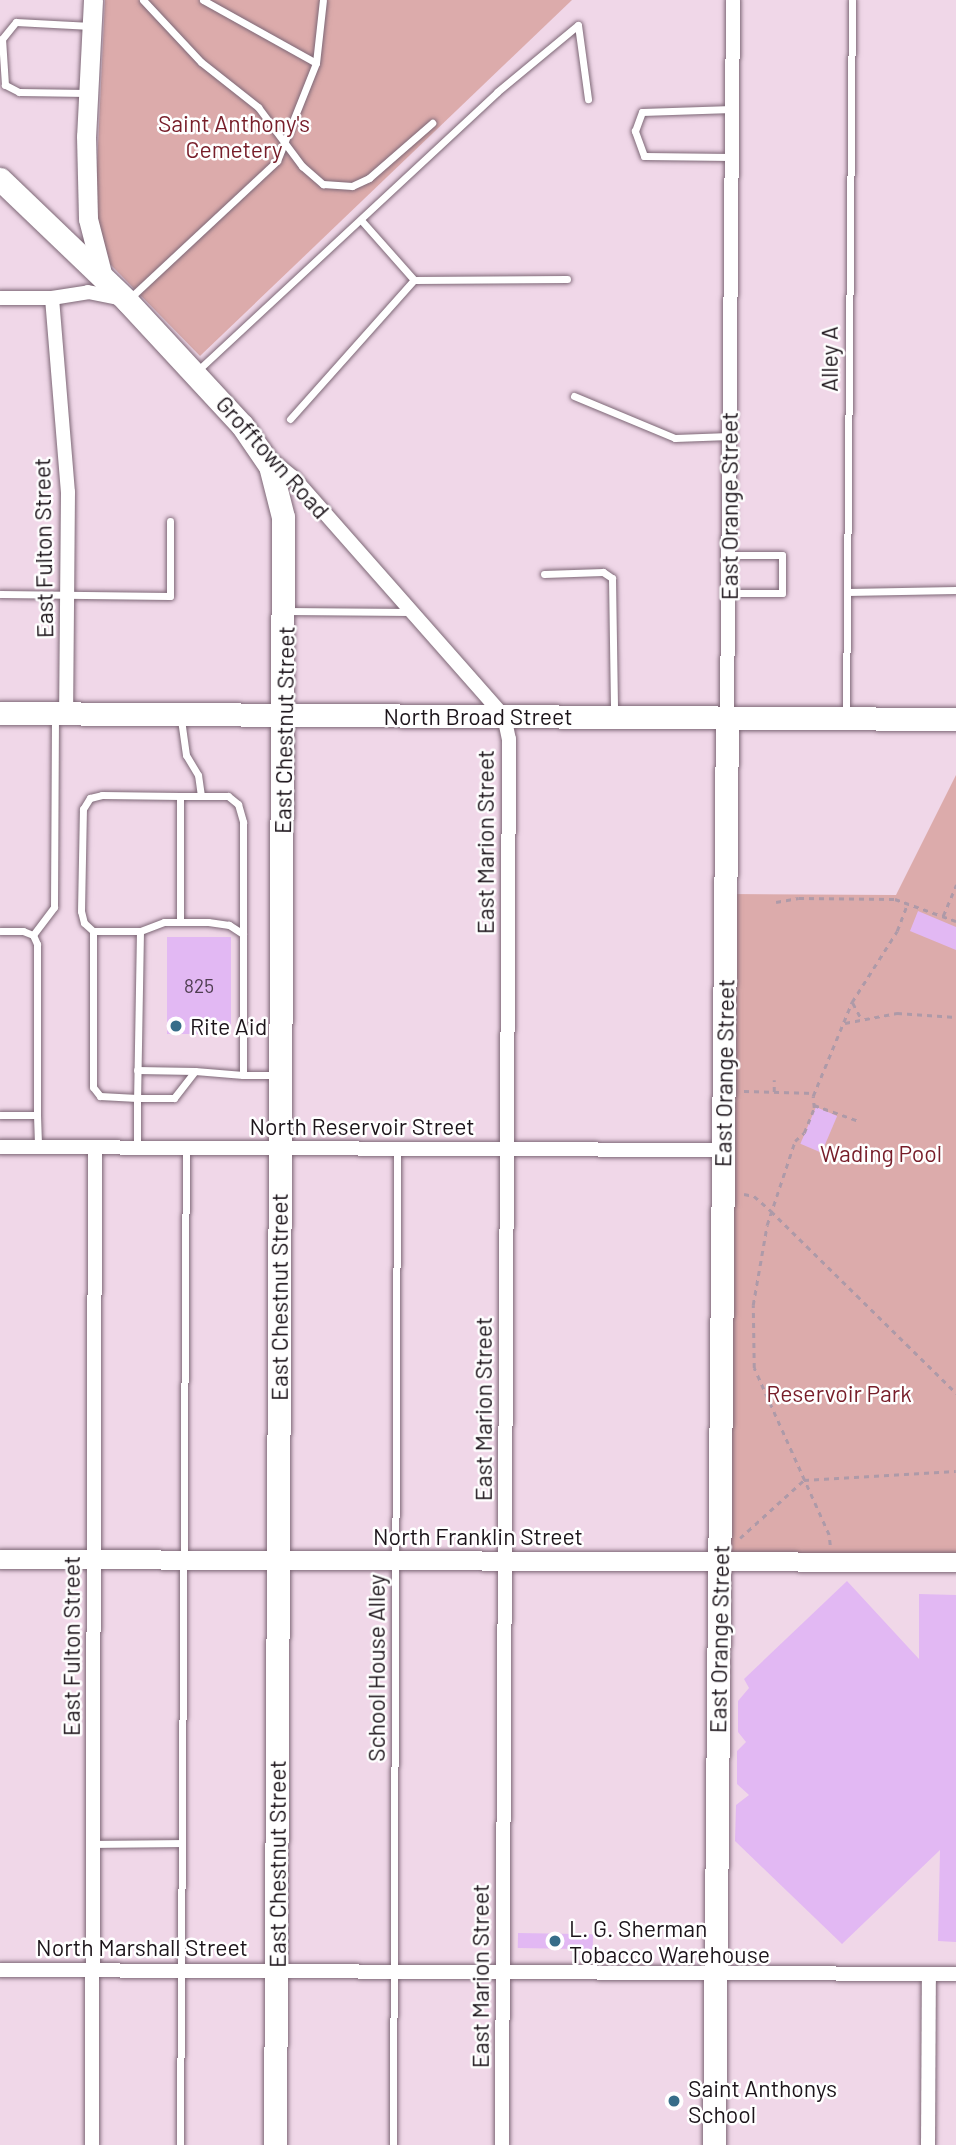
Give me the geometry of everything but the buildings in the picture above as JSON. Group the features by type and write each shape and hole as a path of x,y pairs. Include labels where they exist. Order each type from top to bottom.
{"main road":[{"path":"93,0 86,136 89,232 103,277"},
{"name":"Grofftown Road","path":"0,179 127,300 196,372 262,453"},
{"name":"East Chestnut Street","path":"262,453 283,517 285,611 275,2145"},
{"name":"North Broad Street","path":"0,713 956,719"},
{"name":"East Orange Street","path":"714,2145 727,717"},
{"name":"North Franklin Street","path":"0,1559 956,1562"}],"street":[{"name":"East Orange Street","path":"727,717 733,0"},
{"path":"78,163 86,136"},
{"path":"0,298 52,299 88,292 127,300"},
{"name":"East Fulton Street","path":"52,299 68,492 67,594 61,714"},
{"name":"Grofftown Road","path":"262,453 293,477 504,716"},
{"name":"East Marion Street","path":"502,2145 509,746 504,716"},
{"name":"North Reservoir Street","path":"0,1147 723,1150"},
{"name":"East Fulton Street","path":"92,2145 95,1148"},
{"name":"North Marshall Street","path":"0,1970 956,1974"},
{"path":"928,2145 929,1974"}],"lane":[{"path":"143,0 201,62 258,107 287,142 302,166 323,184 352,186 369,178 432,123"},
{"path":"202,0 316,63"},
{"path":"127,300 271,169 287,142 316,63 323,0"},
{"name":"Alley A","path":"846,718 852,0"},
{"path":"89,93 19,92 5,85 2,39 16,22 92,26"},
{"path":"196,372 497,92 578,25 588,99"},
{"path":"732,157 644,156 635,131 642,112 733,109"},
{"path":"361,220 414,280"},
{"path":"290,419 414,280 567,279"},
{"path":"574,396 675,438 730,436"},
{"path":"0,594 170,596 170,522"},
{"path":"728,593 782,593 782,555 729,555"},
{"path":"544,574 603,572 611,578 614,717"},
{"path":"847,593 956,590"},
{"path":"285,611 412,612"},
{"path":"33,935 54,907 61,714"},
{"path":"181,714 186,755 198,775 201,796"},
{"path":"243,934 229,925 180,922 164,922 150,930 93,931 84,923 81,911 83,809 90,798 102,795 228,796 238,804 243,822 243,934 243,1075"},
{"path":"180,796 180,922"},
{"path":"0,930 33,935"},
{"path":"93,931 93,1087 100,1096 174,1097 195,1071"},
{"path":"137,1148 140,931"},
{"path":"33,935 37,944 38,1148"},
{"path":"137,1070 280,1076"},
{"path":"0,1115 37,1115"},
{"path":"180,2145 186,1148"},
{"name":"School House Alley","path":"393,2145 397,1149"},
{"path":"93,1844 182,1843"}],"path":[{"path":"943,916 956,885"},
{"path":"776,902 799,898 908,903 956,921"},
{"path":"830,1535 753,1362 753,1305 771,1211 795,1141 804,1133 814,1105 814,1093 852,1002 897,931 908,903"},
{"path":"852,1002 861,1018"},
{"path":"843,1024 861,1018 897,1013 956,1017"},
{"path":"774,1080 774,1092"},
{"path":"724,1091 814,1093"},
{"path":"814,1105 859,1121"},
{"path":"742,1194 754,1196 771,1211 956,1393"},
{"path":"743,1534 804,1479 956,1471"}],"green space":[{"name":"Saint Anthony's Cemetery","path":"105,0 572,0 200,356 110,264 95,209"},
{"name":"Reservoir Park","path":"956,775 956,1562 720,1562 726,894 896,895"}],"place":[{"name":"Rite Aid","path":"176,1026"},
{"name":"L. G. Sherman Tobacco Warehouse","path":"555,1941"},
{"name":"Saint Anthonys School","path":"674,2101"}],"park label":[{"name":"Wading Pool","path":"881,1153"}]}
